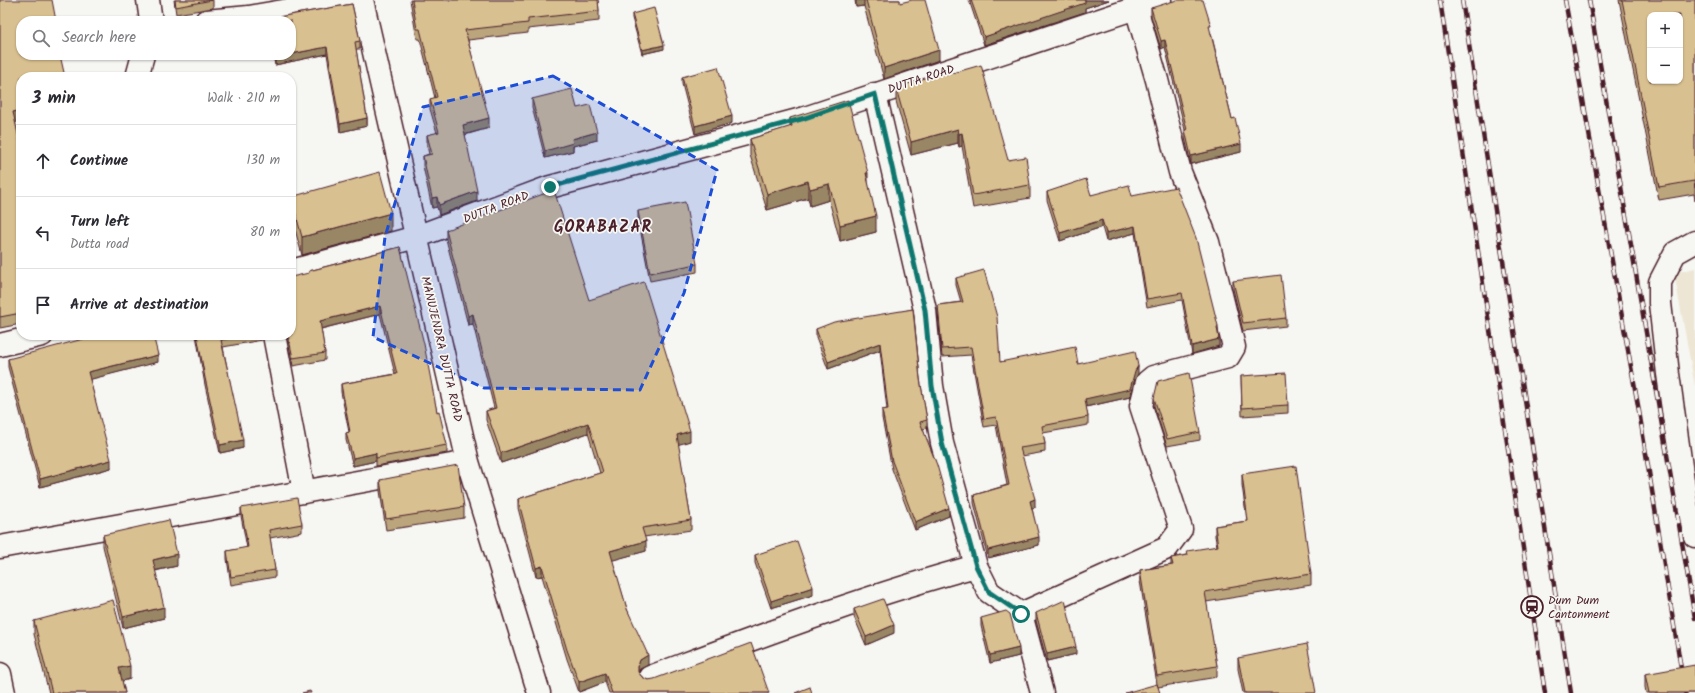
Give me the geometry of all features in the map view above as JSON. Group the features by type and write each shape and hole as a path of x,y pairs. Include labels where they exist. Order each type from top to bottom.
{"street":[{"path":"148,0 150,16"},
{"path":"255,16 348,0"},
{"name":"MANUJENDRA DUTTA ROAD","path":"362,0 468,462 538,693"},
{"name":"DUTTA ROAD","path":"296,270 416,237 550,187 805,118 1160,0"},
{"path":"1021,614 1168,548 1181,529 1141,406 1144,391 1147,382 1153,377 1228,357 1234,347 1208,242 1180,172 1157,80 1136,8"},
{"path":"138,72 142,60"},
{"path":"875,94 925,310 932,386 942,443 976,566 989,592 1021,614 1042,693"},
{"path":"1695,242 1675,252 1660,282 1660,303 1669,381 1687,509 1695,536"},
{"path":"0,345 21,340"},
{"path":"275,340 304,492"},
{"path":"0,547 468,462"},
{"path":"650,677 830,610 918,582 976,566"},
{"path":"0,674 4,693"}],"highlighted area":[{"path":"553,76 717,170 684,293 640,390 484,388 373,337 385,237 423,107"}],"shaded area":[{"path":"1695,268 1695,386 1674,273"}],"building":[{"path":"0,0 52,0 55,16 16,16 16,60 61,60 64,72 16,72 16,111 13,112 16,125 16,314 0,317"},
{"path":"175,0 212,0 176,7"},
{"path":"412,0 598,0 599,11 528,19 528,23 465,30 489,118 463,125 477,191 439,205 437,197 432,198 423,156 432,154 427,135 439,132 430,99 437,97 420,29 417,29"},
{"path":"866,0 900,0 900,3 912,0 925,0 939,50 884,68"},
{"path":"971,0 1085,0 1085,3 984,37"},
{"path":"1177,0 1203,0 1211,26 1209,26 1232,119 1235,118 1241,144 1191,156 1185,130 1187,130 1165,40 1161,41 1151,8"},
{"path":"1622,0 1695,0 1695,188 1694,181 1659,187"},
{"path":"352,4 360,41 355,42 367,118 340,124 327,47 296,53 296,16 284,16"},
{"path":"654,8 664,45 642,50 632,14"},
{"path":"981,65 1008,160 1026,157 1030,185 973,195 962,133 959,134 958,129 911,142 896,88 945,71 946,75"},
{"path":"718,67 732,116 695,126 682,77"},
{"path":"572,89 577,108 590,105 597,132 572,139 573,143 545,151 532,99"},
{"path":"848,100 868,173 866,173 876,216 840,225 829,184 810,189 808,181 767,194 750,139 792,126 790,118"},
{"path":"380,172 391,213 302,237 296,215 296,196"},
{"path":"1086,179 1091,195 1129,185 1132,196 1176,187 1196,238 1218,326 1219,339 1192,346 1182,293 1147,299 1135,226 1106,233 1102,220 1060,233 1047,192"},
{"path":"554,190 589,300 644,282 690,431 677,435 691,520 642,528 646,541 610,551 627,609 648,655 640,660 638,672 642,677 648,680 654,679 751,643 769,693 612,693 605,673 579,682 567,650 542,566 536,568 518,499 603,472 588,423 501,453 486,411 496,408 473,314 468,316 446,230"},
{"path":"685,202 697,264 650,273 638,211"},
{"path":"400,247 424,344 437,412 439,411 447,445 376,458 376,453 353,458 346,433 350,432 341,384 397,374 380,306 320,321 325,353 293,358 289,340 296,340 296,276 309,273 309,271"},
{"path":"984,270 997,317 1000,362 1075,347 1078,364 1135,351 1138,366 1130,389 1085,399 1088,417 1042,426 1045,444 1020,448 1035,499 1030,501 1039,537 988,550 974,495 1009,485 996,417 984,419 971,347 942,349 938,305 963,302 956,278"},
{"path":"1281,275 1286,318 1243,323 1233,281"},
{"path":"913,309 920,379 927,420 920,422 937,465 949,508 915,522 892,461 882,410 888,409 880,343 828,362 816,329 834,322"},
{"path":"79,340 154,340 158,355 88,372 111,460 40,479 8,359"},
{"path":"198,340 221,340 243,440 220,445"},
{"path":"1189,373 1200,432 1167,439 1154,398 1158,381"},
{"path":"1286,373 1288,405 1242,408 1241,376"},
{"path":"458,465 464,507 386,519 380,480"},
{"path":"1296,466 1311,574 1205,592 1217,666 1157,676 1140,570 1173,565 1171,558 1188,555 1187,551 1218,546 1215,526 1248,521 1242,474"},
{"path":"297,498 302,524 269,530 275,570 231,577 227,551 248,547 241,508"},
{"path":"169,520 177,554 153,560 164,607 123,617 103,535"},
{"path":"797,541 813,587 771,601 755,555"},
{"path":"883,599 894,625 866,637 854,609"},
{"path":"113,600 130,666 119,668 125,693 52,693 34,621"},
{"path":"1065,600 1076,647 1047,654 1036,613"},
{"path":"1006,611 1010,614 1019,648 990,655 981,618"},
{"path":"1307,644 1316,693 1245,693 1238,658"},
{"path":"1695,665 1695,693 1649,693 1645,674"},
{"path":"1157,684 1160,693 1125,693"},
{"path":"810,687 812,693 795,693"}],"railway":[{"path":"1440,0 1545,693"},
{"path":"1462,0 1571,693"},
{"path":"1565,0 1639,411 1685,693"},
{"path":"1589,0 1695,618"}],"place":[{"name":"Dum Dum Cantonment","path":"1532,607"}],"district":[{"name":"GORABAZAR","path":"603,226"}],"route":[{"path":"550,187 805,118 875,94 925,310 932,386 942,443 976,566 989,592 1021,614"}]}
